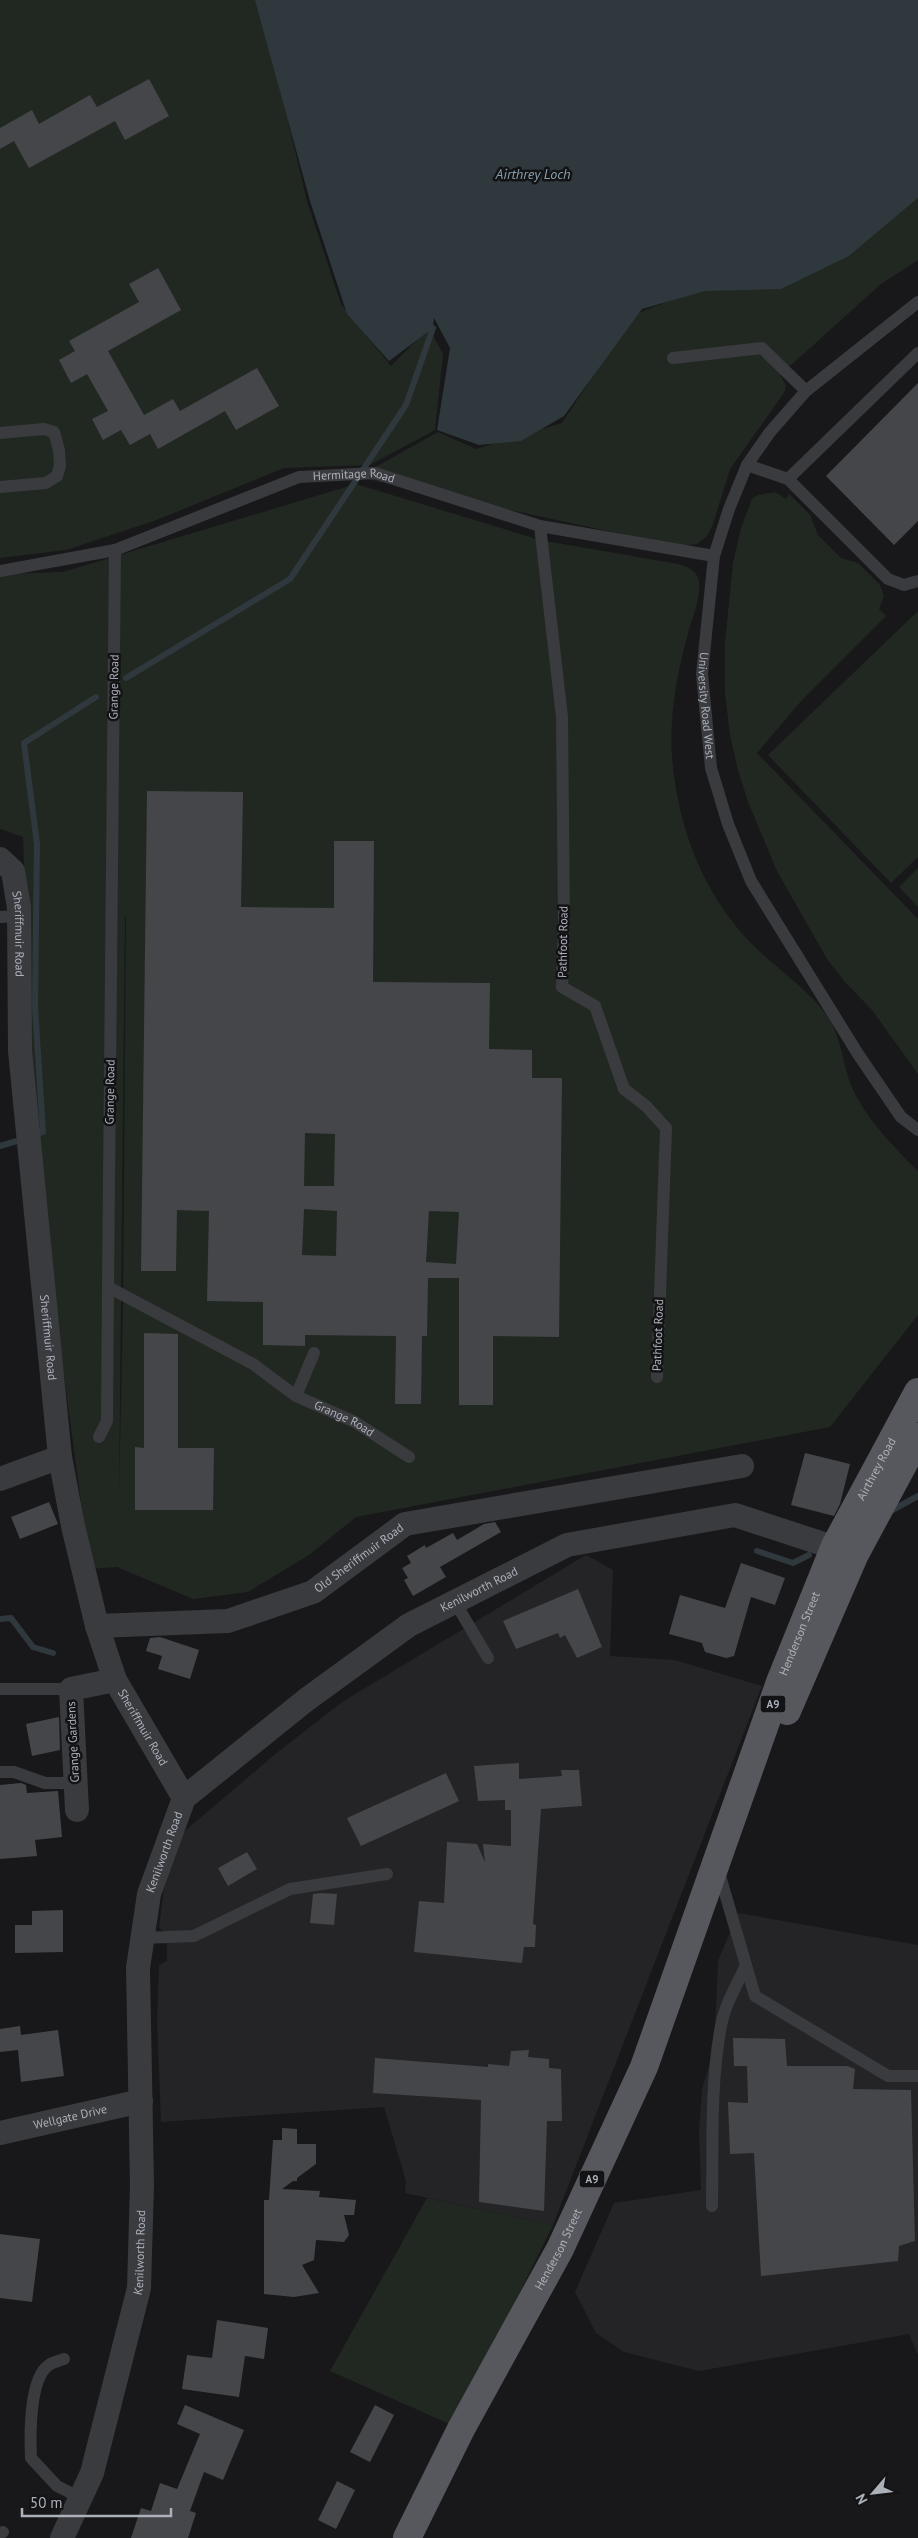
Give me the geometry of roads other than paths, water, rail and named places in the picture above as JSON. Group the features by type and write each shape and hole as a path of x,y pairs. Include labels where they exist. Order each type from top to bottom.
{"main road":[{"name":"Airthrey Road","path":"845,1550 918,1392"},
{"name":"Airthrey Road","path":"845,1550 918,1436"},
{"name":"Henderson Street","path":"407,2538 461,2429 560,2249 644,2067 716,1864 804,1673 845,1550"}],"street":[{"name":"Sheriffmuir Road","path":"0,859 13,871 10,916 20,1051 60,1457 97,1626 115,1680 184,1798"},
{"path":"0,1479 60,1457"},
{"name":"Old Sheriffmuir Road","path":"97,1626 228,1621 313,1592 405,1524 742,1466"},
{"name":"Kenilworth Road","path":"62,2538 92,2473 139,2288 142,2101 138,1968 149,1894 184,1798 306,1700 401,1631 567,1545 735,1515 845,1550"},
{"name":"Grange Gardens","path":"77,1810 71,1689 115,1680"},
{"name":"Wellgate Drive","path":"0,2134 142,2101"}],"lane":[{"name":"University Road West","path":"918,302 806,391 770,432 747,465 729,509 714,556 702,674 711,768 728,824 751,881 858,1054 901,1117 918,1130"},
{"path":"673,358 762,348 806,391"},
{"path":"788,480 918,353"},
{"path":"0,433 44,429 54,432 60,466 57,476 46,483 0,486"},
{"path":"747,465 788,480 888,579 904,585 918,581"},
{"name":"Hermitage Road","path":"0,571 115,550 299,477 375,473 540,526 714,556"},
{"name":"Pathfoot Road","path":"540,526 562,717 564,923 562,987 595,1006 624,1089 646,1106 666,1128 657,1377"},
{"name":"Grange Road","path":"115,550 108,1287 253,1364 296,1396 356,1422 410,1457"},
{"path":"98,1437 107,1421 108,1287"},
{"path":"296,1396 314,1353"},
{"path":"455,1602 488,1658"},
{"path":"0,1690 71,1689"},
{"path":"0,1772 14,1772 45,1783 76,1783"},
{"path":"716,1864 755,1996 888,2076 918,2076"},
{"path":"143,1938 194,1936 290,1889 387,1874"},
{"path":"712,2206 717,2061 721,2025 726,2008 746,1965"},
{"path":"64,2360 48,2365 37,2381 30,2425 31,2458 57,2486 81,2498"}],"water":[{"name":"Airthrey Loch","path":"255,0 918,0 918,198 849,256 781,289 705,291 642,309 564,416 521,441 479,445 437,430 450,348 434,318 433,328 389,361 347,314 310,201"}],"waterway":[{"path":"126,678 290,579 406,405 433,328"},
{"path":"40,1133 43,1132 35,1007 37,844 24,743 96,697"},
{"path":"0,1146 17,1141"},
{"path":"889,1512 918,1496"},
{"path":"757,1551 793,1563 809,1555"},
{"path":"0,1619 11,1618 33,1647 53,1653"}]}
